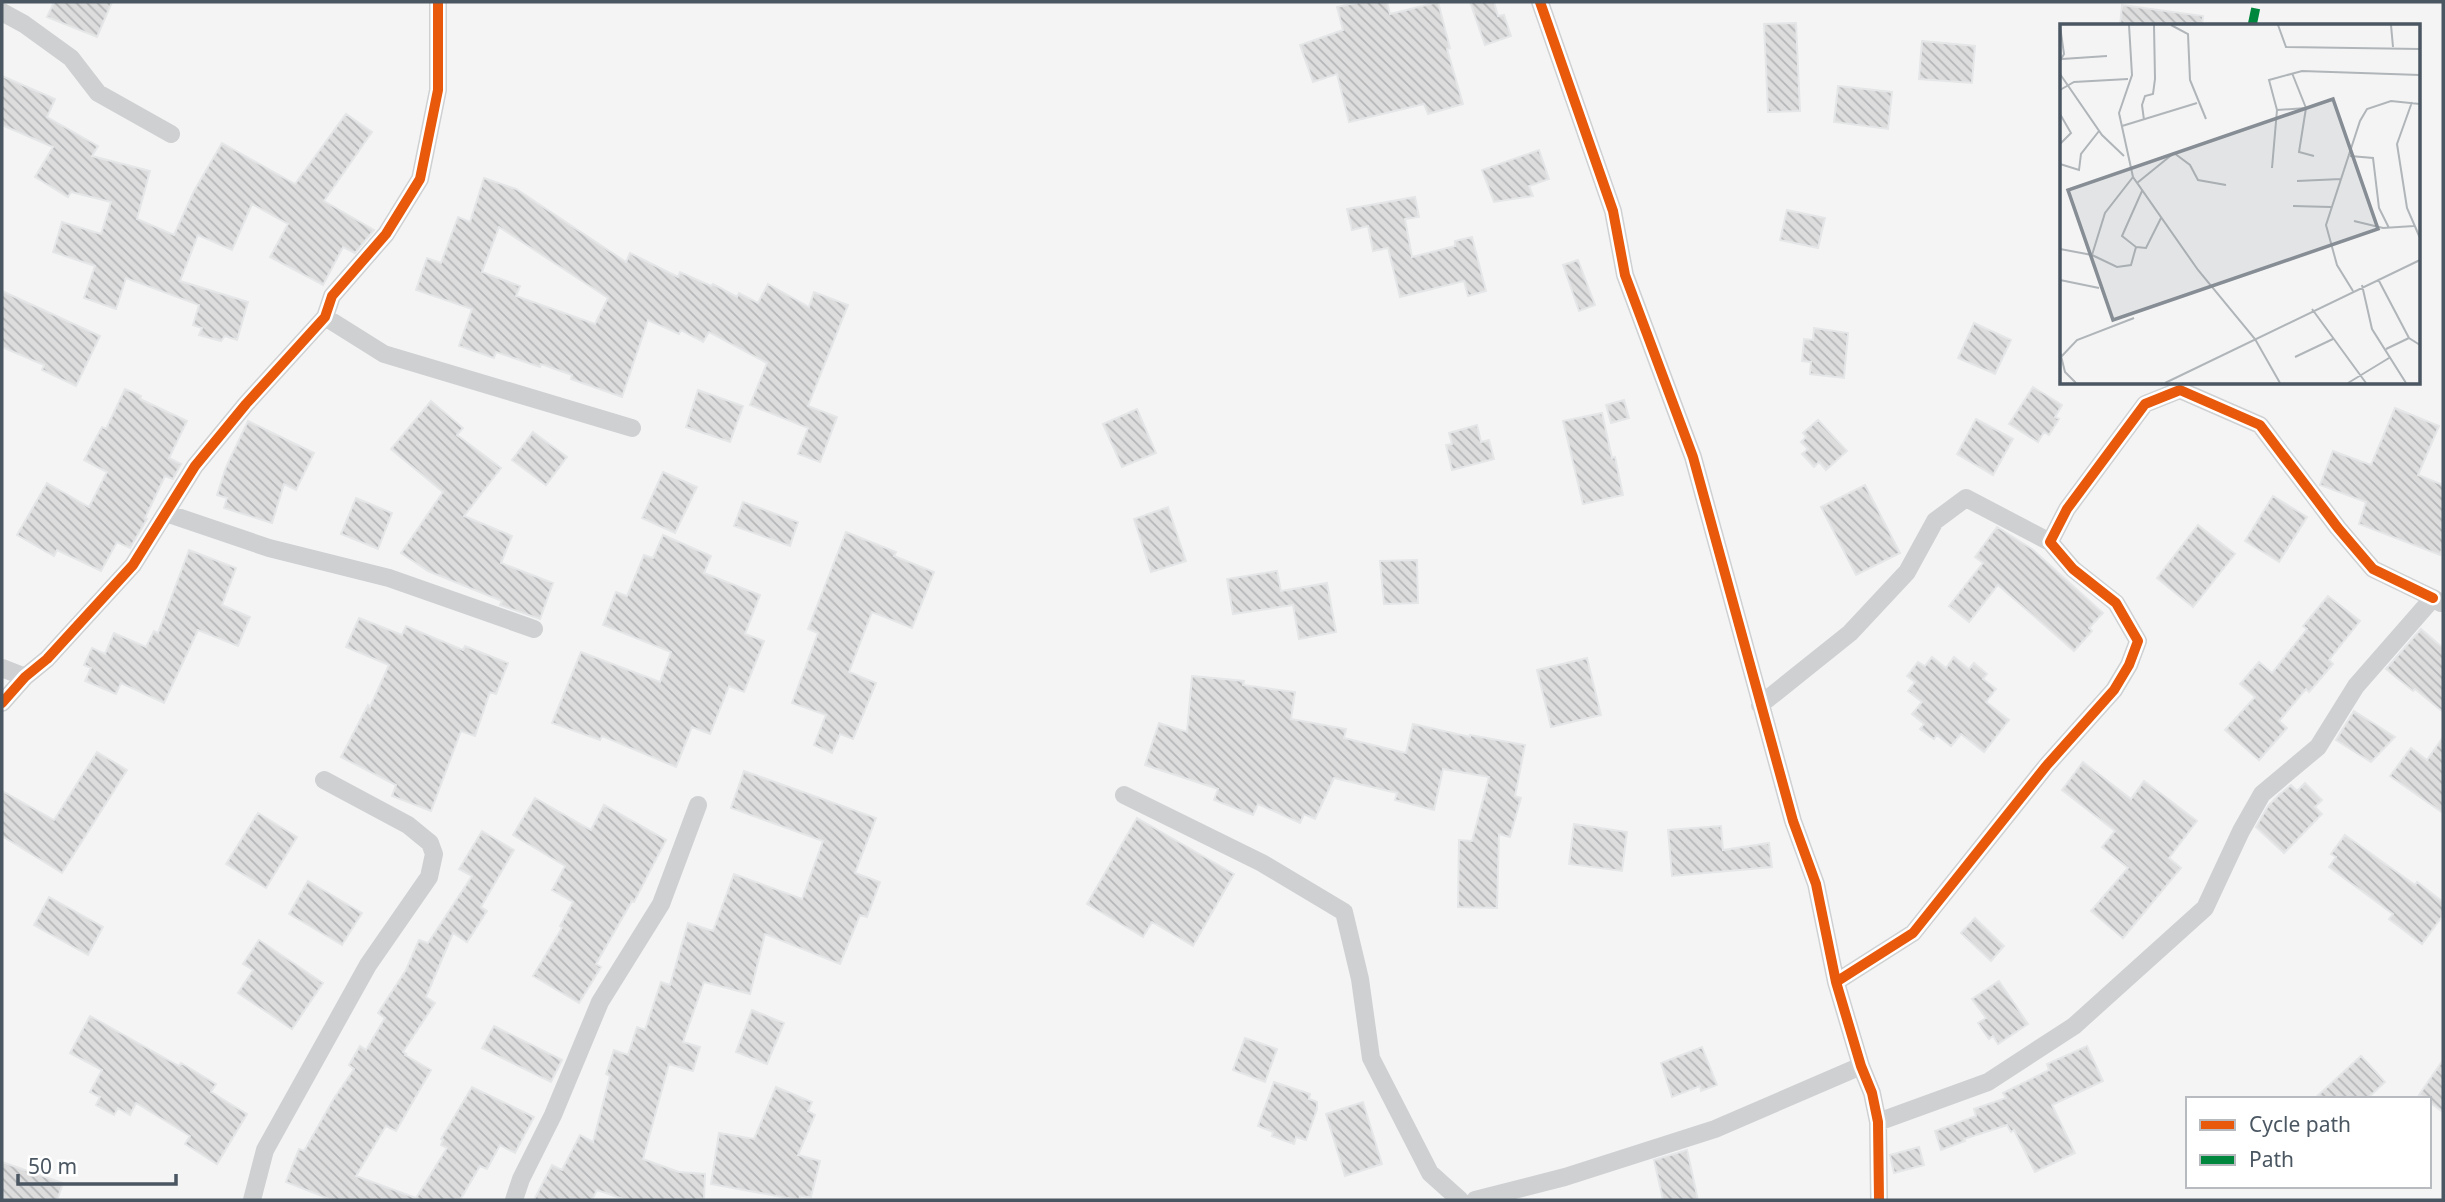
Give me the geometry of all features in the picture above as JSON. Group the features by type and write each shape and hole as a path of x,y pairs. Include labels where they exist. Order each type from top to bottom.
{"street":[{"path":"2,703 24,677 47,659 133,565 195,466 246,404 325,317 331,296 386,234 420,179 438,90 438,2"},
{"path":"1541,2 1606,186 1625,275 1693,457 1793,821 1816,884 1836,982 1861,1066 1872,1093 1878,1122 1879,1200"},
{"path":"2,12 24,24 71,58 98,93 171,134"},
{"path":"325,317 384,354 632,428"},
{"path":"1878,1122 1988,1082 2074,1026 2205,908 2241,831 2262,794 2318,747 2356,685 2438,601 2373,569 2338,528 2260,425 2180,390 2145,404 2067,509 2050,542"},
{"path":"1760,705 1850,633 1907,572 1935,521 1966,498 2050,542 2073,569 2116,603 2138,640 2129,666 2114,690 2047,765 1913,933 1836,982"},
{"path":"166,513 269,548 389,578 534,629"},
{"path":"2,668 24,677"},
{"path":"252,1200 265,1150 368,965 429,877 434,854 430,843 408,825 324,780"},
{"path":"1124,795 1262,863 1344,912 1360,979 1371,1058 1430,1173 1460,1200"},
{"path":"514,1200 521,1179 554,1115 600,1002 661,904 698,805"},
{"path":"1475,1200 1566,1177 1715,1129 1861,1066"}],"building":[{"path":"54,2 112,2 97,37 47,17"},
{"path":"1359,2 1387,2 1390,14 1438,2 1450,48 1447,49 1463,104 1428,114 1424,104 1349,122 1337,74 1313,82 1300,45 1343,30 1337,7"},
{"path":"1470,2 1494,2 1498,16 1504,15 1511,36 1485,45"},
{"path":"2122,5 2203,16 2202,24 2120,24"},
{"path":"1796,23 1800,111 1768,112 1764,24"},
{"path":"1922,41 1975,46 1972,83 1919,79"},
{"path":"2,76 55,99 47,117 98,146 92,156 150,171 137,219 174,235 194,191 222,143 295,184 346,114 372,132 324,201 374,230 355,253 343,247 323,285 270,257 288,224 252,204 232,250 198,235 180,281 248,302 237,340 225,336 221,341 199,335 202,328 193,325 199,305 126,278 116,309 84,298 95,266 53,252 62,222 101,234 111,202 71,192 68,197 35,177 53,147 2,125"},
{"path":"1838,86 1892,92 1888,129 1834,122"},
{"path":"1539,150 1549,179 1529,186 1533,196 1494,202 1482,170"},
{"path":"484,178 516,189 626,262 630,253 678,277 680,272 711,286 713,284 737,297 739,293 758,303 768,284 809,307 814,292 848,305 808,406 837,417 820,462 798,454 808,428 750,405 767,363 709,332 703,342 681,330 679,334 648,320 622,397 571,379 572,375 541,364 540,367 496,352 494,358 459,346 472,309 416,290 427,258 441,263 458,217 470,222","holes":["499,227 608,298 595,324 516,296 520,286 482,272"]},
{"path":"1415,197 1419,217 1405,219 1412,257 1455,246 1455,241 1472,237 1486,291 1468,296 1464,281 1400,297 1388,248 1373,251 1368,226 1352,230 1347,209"},
{"path":"1787,210 1825,218 1818,248 1780,240"},
{"path":"1578,260 1595,305 1579,311 1563,265"},
{"path":"2,291 100,336 76,386 42,370 44,365 2,347"},
{"path":"1974,323 2011,340 1995,374 1958,358"},
{"path":"1814,328 1848,333 1844,378 1810,374 1811,362 1802,361 1804,339 1813,340"},
{"path":"2033,387 2062,405 2055,417 2059,419 2049,435 2044,432 2038,442 2009,424"},
{"path":"125,389 187,421 169,458 181,464 173,479 165,476 145,518 147,519 130,548 117,542 101,571 57,550 54,556 17,535 47,483 89,507 107,472 84,460 102,427 106,429"},
{"path":"698,390 743,406 730,442 686,427"},
{"path":"1624,400 1629,418 1611,423 1606,405"},
{"path":"431,401 463,428 457,435 501,468 464,516 512,536 501,563 553,583 540,619 500,605 502,601 428,571 401,553 443,492 391,449"},
{"path":"2395,408 2439,426 2418,475 2443,485 2443,546 2440,555 2359,524 2366,502 2320,485 2333,451 2371,465"},
{"path":"1137,409 1156,453 1122,467 1103,424"},
{"path":"1602,413 1623,495 1583,504 1563,421"},
{"path":"1976,419 2013,439 1993,475 1957,454"},
{"path":"1818,420 1847,451 1826,470 1819,462 1814,467 1802,454 1808,449 1801,442 1806,437 1803,433"},
{"path":"248,421 314,453 296,490 284,484 272,523 224,508 227,498 217,495 226,467"},
{"path":"1477,425 1481,442 1489,440 1494,459 1452,470 1446,445 1452,444 1449,433"},
{"path":"533,432 567,457 546,485 512,460"},
{"path":"663,472 697,487 675,533 642,518"},
{"path":"1865,485 1900,553 1856,575 1821,507"},
{"path":"2273,496 2307,517 2279,562 2245,541"},
{"path":"356,498 392,513 378,549 341,534"},
{"path":"743,502 798,522 790,546 734,526"},
{"path":"1168,507 1186,561 1151,572 1134,519"},
{"path":"2198,525 2235,554 2193,607 2157,578"},
{"path":"1997,527 2032,549 2103,613 2089,628 2092,631 2074,651 1998,585 1969,622 1949,606 1983,563 1975,557"},
{"path":"846,532 896,552 894,556 934,572 912,628 872,612 849,672 876,683 853,739 840,734 832,753 814,745 826,715 792,703 818,633 808,629"},
{"path":"663,535 711,556 704,573 760,595 745,634 764,641 744,692 729,686 710,734 692,727 676,767 602,736 600,740 552,723 581,652 660,682 671,652 603,625 616,592 627,596 644,555 653,558"},
{"path":"189,550 236,568 222,605 250,617 238,646 198,630 164,703 121,683 116,694 85,681 91,668 84,665 92,648 105,654 114,633 146,647 154,631 158,633"},
{"path":"1417,560 1418,603 1384,604 1380,561"},
{"path":"1277,571 1281,591 1327,583 1336,632 1299,639 1293,605 1233,614 1227,579"},
{"path":"2328,596 2360,621 2329,660 2333,664 2309,692 2306,689 2279,721 2287,728 2259,760 2225,730 2255,697 2240,684 2259,662 2272,673 2307,629 2303,626"},
{"path":"359,618 402,635 406,626 463,650 465,646 508,663 496,694 490,692 475,736 461,731 431,811 392,796 396,785 341,757 368,705 370,707 389,665 346,647"},
{"path":"2421,629 2443,648 2443,712 2386,669"},
{"path":"1932,657 1946,668 1954,657 1969,669 1974,663 1987,674 1983,679 1996,689 1986,702 2009,720 1984,752 1961,734 1951,746 1937,735 1934,739 1920,729 1924,724 1912,714 1922,702 1908,691 1915,682 1907,676 1918,662 1925,666"},
{"path":"1587,658 1601,715 1551,727 1537,670"},
{"path":"1192,676 1244,681 1243,685 1295,692 1291,719 1346,729 1344,738 1406,753 1413,724 1470,737 1525,745 1515,796 1521,798 1510,837 1499,834 1497,908 1458,907 1459,840 1472,841 1489,777 1443,769 1434,810 1395,800 1397,793 1334,778 1315,819 1304,814 1300,823 1258,804 1253,815 1214,800 1218,789 1145,765 1159,723 1187,732"},
{"path":"2354,711 2395,737 2371,762 2336,740"},
{"path":"2443,737 2443,813 2390,776 2411,748 2427,760"},
{"path":"97,752 127,770 62,873 2,836 2,791 54,820"},
{"path":"2083,762 2131,799 2144,781 2197,821 2169,858 2181,868 2123,938 2091,911 2128,868 2102,847 2115,831 2062,790"},
{"path":"744,771 876,818 855,873 880,882 867,917 860,915 840,964 765,934 750,994 704,982 683,1042 700,1047 693,1071 669,1064 643,1159 679,1172 705,1174 704,1200 626,1200 597,1190 592,1200 534,1200 552,1165 562,1170 580,1135 593,1142 610,1076 606,1074 614,1050 628,1055 637,1027 645,1030 661,982 670,985 688,923 713,931 734,874 802,899 823,841 731,808"},
{"path":"2305,783 2322,800 2315,807 2322,814 2284,853 2256,827 2268,806 2279,795 2291,785 2297,791"},
{"path":"535,798 591,830 604,805 666,840 634,902 632,901 596,964 601,967 579,1003 533,976 562,928 560,926 573,902 552,890 565,866 513,835"},
{"path":"258,813 297,837 266,888 226,864"},
{"path":"1137,818 1234,874 1193,946 1152,922 1143,937 1087,904"},
{"path":"1574,824 1627,832 1622,871 1569,864"},
{"path":"1721,826 1723,850 1769,843 1772,867 1672,876 1668,830"},
{"path":"482,831 514,850 481,907 487,911 467,942 453,933 426,997 435,1003 403,1052 431,1070 396,1131 386,1126 356,1176 416,1198 447,1148 441,1145 441,1139 472,1087 534,1117 515,1153 500,1145 487,1169 480,1166 460,1200 332,1200 286,1182 299,1149 304,1151 354,1069 349,1065 360,1046 366,1050 385,1018 378,1013 406,970 419,940 428,943 472,876 459,869"},
{"path":"2345,835 2443,902 2443,915 2422,944 2389,919 2393,914 2329,867 2336,857 2331,854"},
{"path":"308,881 362,913 342,945 289,914"},
{"path":"49,897 103,927 88,955 34,925"},
{"path":"1975,918 2004,946 1991,961 1961,933"},
{"path":"259,940 323,983 292,1029 238,993 253,970 243,964"},
{"path":"1999,981 2028,1024 1998,1044 1993,1036 1989,1039 1978,1023 1986,1018 1972,999"},
{"path":"752,1010 784,1023 767,1064 736,1052"},
{"path":"90,1016 216,1084 211,1092 247,1114 217,1164 185,1144 190,1136 136,1103 130,1115 118,1108 114,1115 96,1105 100,1097 90,1092 102,1070 70,1053"},
{"path":"494,1026 562,1060 551,1082 482,1048"},
{"path":"1245,1038 1277,1049 1265,1082 1233,1070"},
{"path":"2087,1046 2103,1081 2052,1105 2075,1153 2035,1172 2014,1130 2011,1132 2007,1125 1964,1139 1965,1141 1941,1150 1935,1131 1976,1116 1974,1109 2006,1098 2003,1093 2049,1070 2047,1064"},
{"path":"1702,1047 1717,1085 1701,1091 1700,1086 1672,1097 1661,1063"},
{"path":"2361,1056 2385,1082 2369,1097 2316,1097"},
{"path":"2443,1060 2443,1112 2431,1103 2431,1097 2419,1095"},
{"path":"1274,1082 1310,1094 1309,1099 1317,1102 1306,1140 1296,1137 1294,1144 1272,1136 1273,1132 1258,1126"},
{"path":"776,1087 812,1102 808,1111 815,1115 798,1155 820,1161 811,1197 800,1196 799,1200 711,1184 719,1133 754,1139"},
{"path":"1363,1102 1382,1164 1345,1176 1326,1114"},
{"path":"1919,1147 1924,1165 1894,1173 1890,1155"},
{"path":"1687,1150 1698,1200 1663,1200 1654,1160"},
{"path":"2,1162 63,1183 57,1200 2,1200"}],"marked path":[{"path":"2252,24 2257,2"}],"cycle path":[{"path":"2,703 25,677 47,659 133,565 195,466 246,404 325,317 332,296 386,234 420,179 438,90 438,2"},
{"path":"1540,2 1613,211 1625,275 1693,457 1793,821 1816,884 1836,982 1861,1066 1872,1093 1878,1122 1879,1200"},
{"path":"1836,982 1913,933 2047,765 2114,690 2129,665 2138,641 2116,603 2073,569 2050,542 2067,509 2145,404 2180,390 2260,425 2338,528 2373,569 2433,598"}]}
